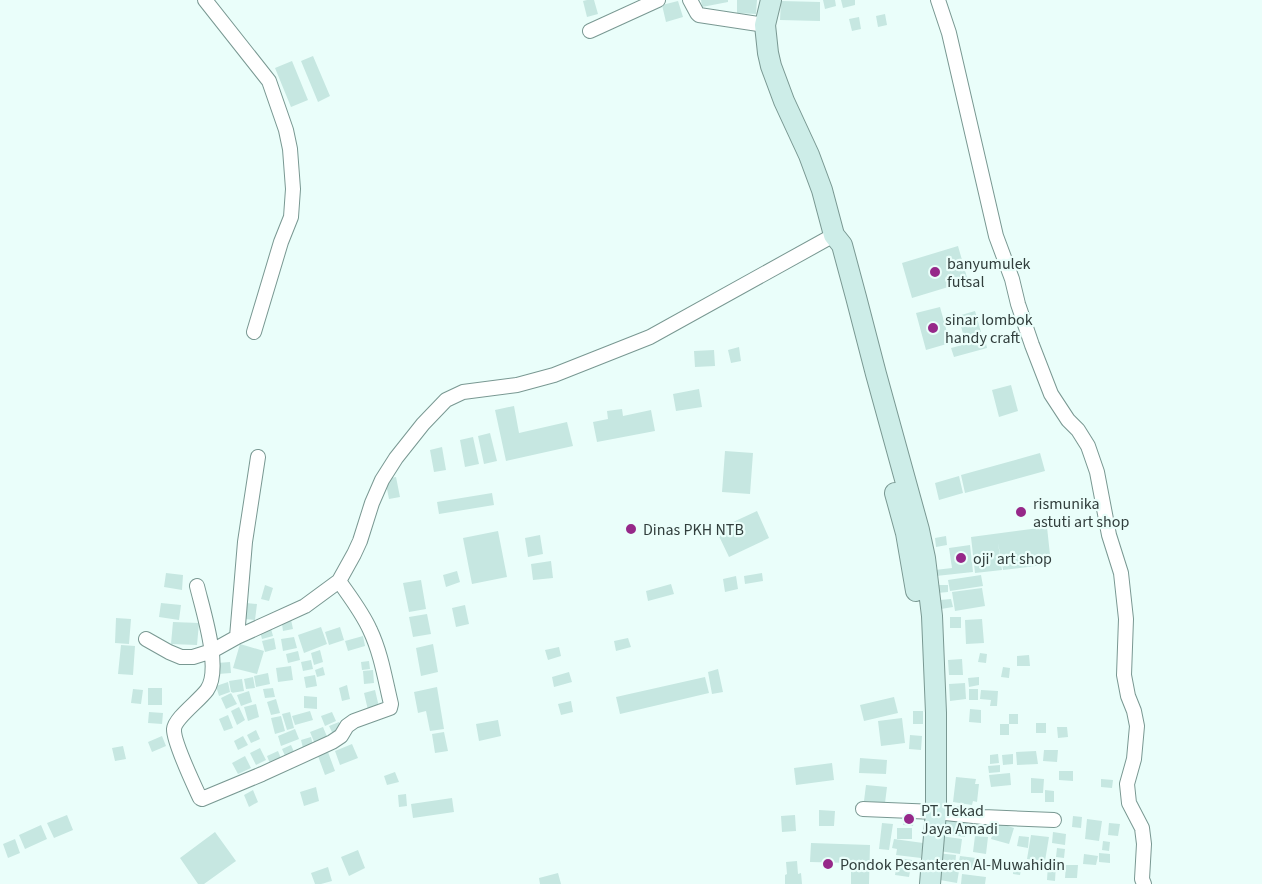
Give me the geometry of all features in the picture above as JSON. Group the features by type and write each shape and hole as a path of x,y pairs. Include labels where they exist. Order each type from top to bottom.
{"main road":[{"path":"771,0 765,25 771,66 819,181 834,235 831,249 864,380 921,580 924,669 936,713 936,812 930,884"}],"street":[{"path":"205,0 269,81 290,149 293,189 291,217 254,332"},
{"path":"590,31 658,0"},
{"path":"690,0 699,15 765,25"},
{"path":"938,0 949,33 996,236 1032,345 1051,394 1088,446 1097,472 1109,535 1121,573 1126,619 1124,675 1137,726 1134,759 1127,784 1129,803 1142,828 1144,843 1142,879 1144,884"},
{"path":"146,639 181,657 193,657 212,651 305,606 339,581 357,548 382,480 423,424 446,400 464,392 517,385 554,375 650,337 834,235"},
{"path":"237,637 245,542 258,457"},
{"path":"198,586 212,651 211,683 192,707 177,720 174,728 178,746 202,799 332,742 341,736 347,726 354,721 390,708 379,653 371,631 339,581"},
{"path":"863,809 1054,820"}],"building":[{"path":"594,0 598,14 587,17 583,1"},
{"path":"701,0 728,0 728,2 702,7"},
{"path":"737,0 757,0 756,14 737,13"},
{"path":"823,0 835,0 836,6 825,9"},
{"path":"841,0 855,0 855,5 843,8"},
{"path":"678,1 683,17 666,22 662,5"},
{"path":"781,1 820,2 820,21 780,20"},
{"path":"885,14 887,25 878,27 876,16"},
{"path":"859,17 861,29 852,31 849,19"},
{"path":"313,56 330,96 318,102 301,61"},
{"path":"292,61 308,100 291,107 275,68"},
{"name":"banyumulek futsal","path":"958,246 968,281 912,298 902,263"},
{"name":"sinar lombok handy craft","path":"940,307 950,343 926,350 916,313"},
{"path":"975,311 981,332 964,337 958,316"},
{"name":"sinar lombok handy craft","path":"985,339 987,348 954,357 951,348"},
{"path":"739,347 741,361 731,363 728,350"},
{"path":"714,350 715,366 695,367 694,351"},
{"path":"1011,385 1018,411 999,417 992,390"},
{"path":"699,389 702,407 676,411 673,394"},
{"path":"514,406 519,433 567,422 573,446 506,461 495,410"},
{"path":"622,409 623,416 651,410 655,431 597,442 593,422 608,419 607,411"},
{"path":"490,433 497,461 484,464 478,436"},
{"path":"473,437 479,464 465,467 460,440"},
{"path":"442,447 446,470 434,472 430,450"},
{"path":"725,451 753,453 750,494 722,492"},
{"path":"1040,453 1045,471 965,493 961,475"},
{"path":"959,476 963,493 939,500 935,483"},
{"path":"396,477 400,497 389,499 385,479"},
{"path":"492,493 494,505 439,514 437,502"},
{"path":"757,511 769,538 729,557 716,530"},
{"path":"1047,527 1051,564 1003,570 998,543 1002,570 975,573 971,537"},
{"path":"498,531 507,577 472,584 463,538"},
{"path":"540,535 543,554 528,557 525,538"},
{"path":"946,536 947,545 936,547 935,538"},
{"name":"oji' art shop","path":"970,545 973,572 936,576 935,570 952,568 949,548"},
{"path":"551,561 553,578 533,580 531,564"},
{"path":"457,571 460,582 446,587 443,575"},
{"path":"166,573 183,575 182,590 164,587"},
{"path":"762,573 763,581 745,584 744,576"},
{"path":"981,575 983,586 950,591 948,580"},
{"path":"736,576 738,589 725,592 723,579"},
{"path":"421,580 426,609 409,612 403,583"},
{"path":"671,584 674,594 648,601 646,591"},
{"path":"265,585 273,588 269,601 261,599"},
{"path":"937,585 948,585 948,592 937,593"},
{"path":"982,588 985,606 955,611 952,592"},
{"path":"951,599 953,607 941,609 940,600"},
{"path":"161,603 181,605 179,620 159,617"},
{"path":"246,603 257,604 255,620 245,619"},
{"path":"465,605 469,624 456,627 452,608"},
{"path":"427,614 431,634 413,637 409,617"},
{"path":"290,615 293,629 283,631 281,617"},
{"path":"950,617 961,617 961,628 950,628"},
{"path":"116,618 131,619 129,644 115,643"},
{"path":"982,619 984,643 966,644 965,620"},
{"path":"173,622 199,623 197,645 171,644"},
{"path":"270,625 273,636 262,639 259,628"},
{"path":"321,627 327,644 304,653 298,635"},
{"path":"340,627 344,640 329,645 325,632"},
{"path":"363,636 365,646 348,651 345,641"},
{"path":"294,637 297,648 283,651 281,639"},
{"path":"274,638 276,649 265,652 262,641"},
{"path":"628,638 631,647 616,651 614,641"},
{"path":"240,644 264,651 257,674 233,668"},
{"path":"433,644 438,672 421,676 416,648"},
{"path":"121,645 135,646 133,675 118,674"},
{"path":"559,647 561,656 548,660 545,650"},
{"path":"320,650 323,662 314,665 311,653"},
{"path":"298,651 300,660 288,663 286,654"},
{"path":"980,653 987,654 986,663 978,662"},
{"path":"1029,655 1030,666 1017,666 1017,656"},
{"path":"962,659 963,675 949,675 948,660"},
{"path":"311,660 313,669 303,671 301,662"},
{"path":"369,661 370,669 362,670 361,662"},
{"path":"230,662 231,673 218,674 217,663"},
{"path":"291,666 293,680 278,682 276,668"},
{"path":"323,667 325,675 317,677 315,670"},
{"path":"1003,667 1010,668 1009,678 1001,677"},
{"path":"718,669 723,692 712,694 708,672"},
{"path":"373,670 374,683 364,684 363,671"},
{"path":"569,672 572,682 554,687 552,677"},
{"path":"268,673 270,684 256,687 254,676"},
{"path":"315,675 317,686 306,688 304,677"},
{"path":"253,677 255,688 246,689 244,679"},
{"path":"705,677 709,693 620,714 616,697"},
{"path":"979,677 979,685 969,687 968,678"},
{"path":"242,679 244,691 231,692 229,681"},
{"path":"228,682 230,692 219,696 216,686"},
{"path":"965,683 966,699 950,701 949,684"},
{"path":"347,685 350,699 342,701 339,688"},
{"path":"437,687 444,729 430,731 426,711 418,713 414,692"},
{"path":"148,688 162,688 162,705 148,705"},
{"path":"273,688 275,697 265,698 263,689"},
{"path":"133,689 143,690 141,704 131,703"},
{"path":"969,689 978,689 978,700 969,700"},
{"path":"375,690 379,707 368,710 364,693"},
{"path":"981,690 998,691 997,706 990,706 991,700 980,699"},
{"path":"249,691 252,702 241,706 237,695"},
{"path":"231,693 237,704 226,709 221,698"},
{"path":"304,696 317,697 317,709 304,708"},
{"path":"894,697 898,713 864,721 860,705"},
{"path":"276,699 280,713 271,715 267,702"},
{"path":"571,701 573,712 561,715 558,704"},
{"path":"256,704 259,717 248,721 244,707"},
{"path":"239,707 245,720 237,725 231,711"},
{"path":"970,709 981,710 981,723 969,722"},
{"path":"310,711 313,720 295,725 292,716"},
{"path":"913,711 923,711 923,724 913,724"},
{"path":"149,712 163,713 162,724 148,723"},
{"path":"290,712 294,728 287,730 282,714"},
{"path":"332,712 336,721 325,726 321,716"},
{"path":"1009,714 1018,714 1018,724 1009,724"},
{"path":"228,715 233,728 224,731 219,719"},
{"path":"281,716 285,731 275,734 271,718"},
{"path":"902,718 905,743 881,746 878,721"},
{"path":"498,720 501,736 479,741 476,724"},
{"path":"339,722 343,732 334,736 329,726"},
{"path":"1036,723 1046,723 1046,733 1036,733"},
{"path":"1000,724 1009,724 1009,735 1000,735"},
{"path":"323,727 328,739 315,744 310,732"},
{"path":"1057,727 1067,727 1068,737 1058,738"},
{"path":"295,729 299,739 281,746 278,736"},
{"path":"256,730 260,739 251,743 247,735"},
{"path":"444,732 448,751 435,753 432,734"},
{"path":"910,735 922,736 921,750 909,749"},
{"path":"162,736 166,746 152,752 148,742"},
{"path":"243,736 248,745 238,750 234,741"},
{"path":"311,737 313,745 303,748 301,740"},
{"path":"352,744 358,758 340,765 335,751"},
{"path":"291,745 295,754 286,758 282,749"},
{"path":"123,746 126,759 115,761 112,748"},
{"path":"260,748 266,760 256,765 250,753"},
{"path":"1044,750 1058,750 1057,762 1043,761"},
{"path":"278,751 282,761 271,766 267,756"},
{"path":"1036,751 1038,764 1017,765 1016,752"},
{"path":"328,752 335,771 325,775 318,756"},
{"path":"998,754 999,763 990,764 990,755"},
{"path":"1013,754 1013,764 1003,765 1002,755"},
{"path":"245,756 251,768 238,774 232,763"},
{"path":"860,758 887,760 886,774 859,773"},
{"path":"832,763 834,780 796,785 794,768"},
{"path":"1000,765 1000,772 989,773 988,766"},
{"path":"1059,771 1073,771 1073,781 1059,780"},
{"path":"395,772 399,782 387,785 384,776"},
{"path":"1010,773 1011,785 991,787 989,775"},
{"path":"956,777 976,779 975,784 979,784 977,802 973,801 972,805 953,802"},
{"path":"1031,778 1044,779 1043,793 1031,793"},
{"path":"1101,779 1113,780 1112,788 1101,787"},
{"path":"866,785 887,787 885,803 864,801"},
{"path":"316,787 319,801 304,806 300,792"},
{"path":"253,790 258,802 249,807 244,795"},
{"path":"1045,790 1054,791 1054,802 1045,802"},
{"path":"406,794 407,806 399,807 398,795"},
{"path":"452,798 454,812 413,818 411,804"},
{"path":"819,810 835,811 834,826 819,826"},
{"name":"PT. Tekad Jaya Amadi","path":"905,812 915,813 913,826 903,825"},
{"path":"67,815 73,830 54,838 47,823"},
{"path":"795,815 796,831 782,832 781,816"},
{"path":"946,815 968,817 965,837 943,834"},
{"path":"1073,816 1082,817 1081,828 1072,827"},
{"path":"1087,819 1102,821 1099,841 1085,839"},
{"path":"996,822 1014,828 1009,844 991,839"},
{"path":"882,823 893,824 889,850 879,849"},
{"path":"1109,823 1120,824 1118,836 1108,835"},
{"path":"41,825 47,839 25,849 19,835"},
{"path":"897,828 912,828 912,839 897,839"},
{"path":"215,832 236,861 204,884 198,884 180,858"},
{"path":"1053,832 1066,834 1065,845 1052,843"},
{"path":"1031,835 1049,837 1045,861 1027,859"},
{"path":"941,836 962,839 960,854 939,851"},
{"path":"975,836 988,837 986,854 973,852"},
{"path":"1019,836 1029,837 1028,848 1017,846"},
{"path":"15,839 20,853 8,858 3,844"},
{"path":"894,839 923,843 921,858 896,855 897,849 892,848"},
{"path":"1103,841 1110,842 1109,851 1102,850"},
{"path":"811,843 870,845 869,884 851,884 851,863 810,862"},
{"path":"1057,848 1065,849 1064,858 1056,857"},
{"path":"358,850 365,868 349,876 341,857"},
{"path":"936,853 956,855 955,867 934,864"},
{"path":"1099,853 1110,854 1110,863 1099,862"},
{"path":"1084,854 1098,856 1096,865 1083,864"},
{"path":"960,856 984,859 982,870 958,867"},
{"path":"898,858 912,860 909,877 895,875"},
{"path":"797,861 802,884 785,884 786,862"},
{"path":"1023,861 1035,861 1035,871 1023,871"},
{"path":"1014,863 1022,864 1020,875 1013,874"},
{"path":"1048,864 1056,864 1055,881 1047,880"},
{"path":"1066,865 1078,865 1077,878 1065,878"},
{"path":"328,867 332,881 315,884 311,873"},
{"path":"942,868 959,871 957,883 940,880"},
{"path":"558,873 561,884 540,884 539,878"},
{"path":"962,874 986,877 985,884 961,884"}],"place":[{"name":"banyumulek futsal","path":"935,272"},
{"name":"sinar lombok handy craft","path":"933,328"},
{"name":"rismunika astuti art shop","path":"1021,512"},
{"name":"Dinas PKH NTB","path":"631,529"},
{"name":"oji' art shop","path":"961,558"},
{"name":"PT. Tekad Jaya Amadi","path":"909,819"},
{"name":"Pondok Pesanteren Al-Muwahidin","path":"828,864"}]}
